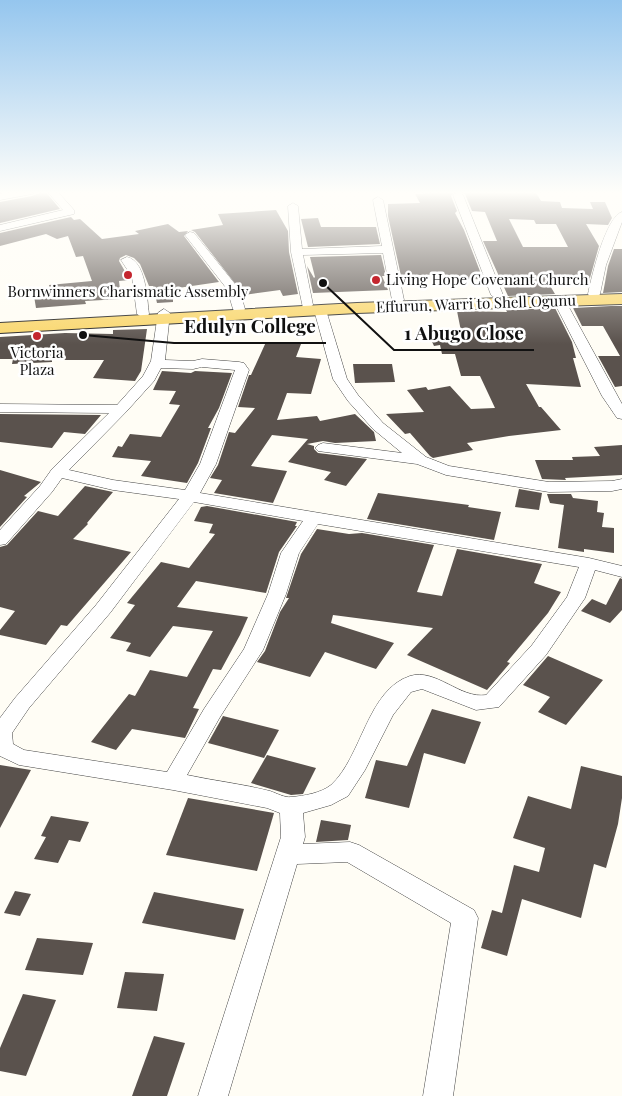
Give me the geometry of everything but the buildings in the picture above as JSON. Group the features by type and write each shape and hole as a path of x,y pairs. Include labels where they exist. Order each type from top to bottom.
{"main road":[{"name":"Effurun, Warri to Shell Ogunu","path":"0,322 143,314 163,316 314,308 398,300 622,294"},
{"name":"Effurun, Warri to Shell Ogunu","path":"0,328 238,309 622,299"}],"street":[{"path":"196,242 233,289 238,309"},
{"path":"296,242 297,252 314,308 330,340 340,379 353,398 378,426 420,460"},
{"path":"387,242 398,300"},
{"path":"476,242 497,296"},
{"path":"594,294 596,276 608,242"},
{"path":"297,252 389,249"},
{"path":"128,260 133,265 139,284 143,314"},
{"path":"558,300 609,396 622,415"},
{"path":"0,540 46,489 58,472 149,378 156,364 163,316"},
{"path":"156,364 193,365 202,363 239,366 242,370 208,464 190,496 103,609 22,704 1,732 3,748 19,757 173,781 269,800 289,807 322,799 339,790 352,772 390,703 405,686 417,682 477,703 492,702 539,650 576,598 589,563"},
{"path":"0,408 61,407 121,409"},
{"path":"323,448 420,460 446,470 549,487 612,486 622,484"},
{"path":"58,472 113,485 190,496 589,563 622,572"},
{"path":"173,781 211,714 253,650 290,554 313,518"},
{"path":"213,1096 293,837 293,818 289,807"},
{"path":"287,855 350,852 465,918 438,1096"}],"place":[{"name":"Bornwinners Charismatic Assembly","path":"128,275"},
{"name":"Living Hope Covenant Church","path":"376,280"},
{"name":"1 Abugo Close","path":"323,283"},
{"name":"Edulyn College","path":"83,335"},
{"name":"Victoria Plaza","path":"37,336"}]}
